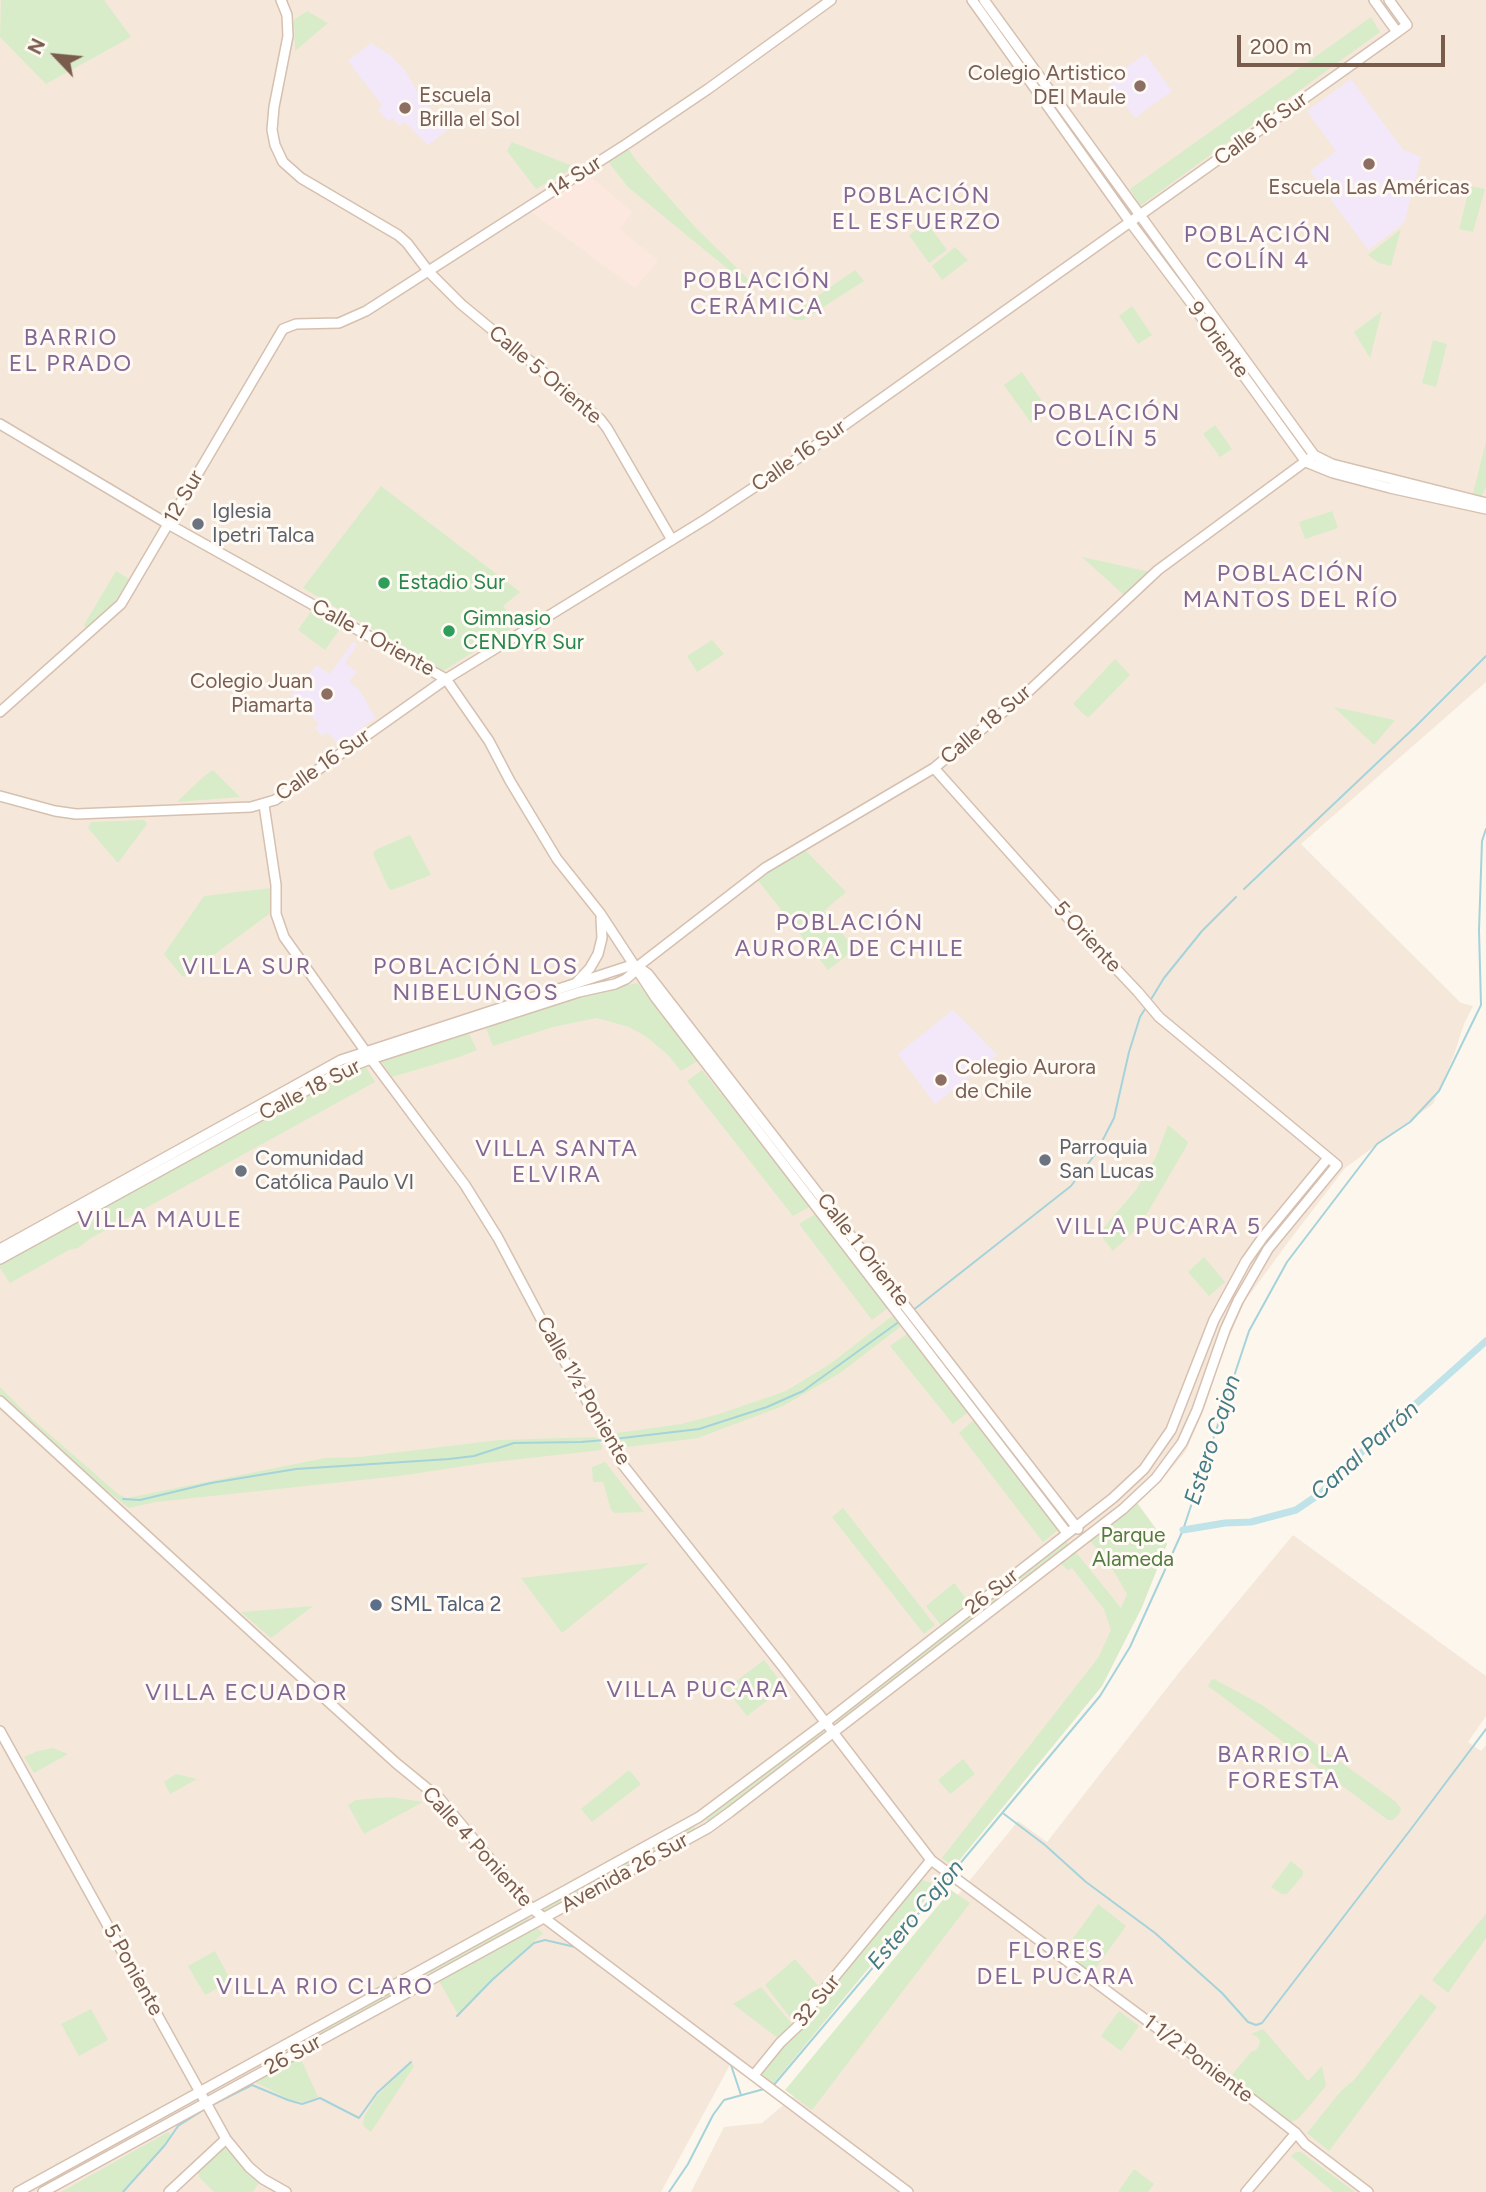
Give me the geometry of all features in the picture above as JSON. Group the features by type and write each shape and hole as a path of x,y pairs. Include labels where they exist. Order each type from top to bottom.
{"street":[{"name":"Calle 5 Oriente","path":"281,0 286,10 288,26 272,120 273,138 283,162 296,174 393,231 407,243 429,272 499,337 600,419 672,540"},
{"name":"14 Sur","path":"306,324 331,324 351,319 429,272 699,95 831,0"},
{"name":"9 Oriente","path":"972,0 1130,222 1270,403"},
{"name":"9 Oriente","path":"984,0 1190,284 1310,459"},
{"path":"1374,0 1396,32"},
{"name":"Calle 16 Sur","path":"1,798 76,814 264,805 288,792 446,679 672,540 791,463 1396,32 1407,24 1389,0"},
{"path":"1181,289 1190,284"},
{"name":"12 Sur","path":"0,712 117,608 280,332 291,325 306,324"},
{"name":"Calle 1 Oriente","path":"0,424 168,524 446,679 489,741 557,859 600,913 655,997 1067,1533"},
{"path":"1310,459 1486,503"},
{"path":"1310,459 1324,471 1486,509"},
{"name":"Calle 18 Sur","path":"0,1249 341,1060 368,1055 626,979 637,967 765,868 934,768 1030,690 1158,570 1310,459"},
{"name":"5 Oriente","path":"934,768 1159,1017 1328,1158"},
{"name":"Calle 1½ Poniente","path":"264,805 276,885 276,914 284,937 465,1185 498,1238 623,1465 940,1869"},
{"path":"573,985 585,975 598,954 603,929 600,913"},
{"name":"Calle 18 Sur","path":"0,1259 368,1055 629,966 637,967"},
{"name":"Calle 1 Oriente","path":"637,967 648,974 1085,1538"},
{"name":"26 Sur","path":"531,1908 699,1816 826,1722 1131,1483 1161,1447 1180,1411 1209,1332 1236,1277 1263,1237 1328,1158 1337,1165 1268,1250 1238,1301 1224,1330 1197,1410 1177,1452 1156,1478 1085,1538 708,1828"},
{"name":"Calle 4 Poniente","path":"0,1401 309,1684 440,1799 543,1919 908,2192"},
{"name":"5 Poniente","path":"0,1731 226,2139 249,2167 263,2179 286,2192"},
{"name":"Avenida 26 Sur","path":"543,1919 708,1828"},
{"name":"32 Sur","path":"754,2075 780,2043 801,2023 810,2008 931,1860"},
{"name":"1 1/2 Poniente","path":"940,1869 1235,2086 1368,2192"},
{"name":"Avenida 26 Sur","path":"242,2069 531,1908"},
{"name":"26 Sur","path":"43,2192 543,1919"},
{"name":"26 Sur","path":"18,2192 242,2069"},
{"path":"1246,2192 1296,2133"},
{"path":"169,2192 226,2139"}],"shaded area":[{"path":"0,0 1486,0 1486,682 1301,844 1461,1003 1473,1006 1433,1104 1345,1168 1289,1241 1245,1301 1223,1351 1206,1404 1186,1451 1164,1477 1134,1498 1167,1544 1142,1607 1102,1686 773,2084 760,2075 730,2065 661,2192 0,2192"},
{"name":"Escuela Brilla el Sol","path":"371,43 391,56 404,69 422,100 450,128 428,145 405,122 399,126 393,118 388,121 378,110 383,106 348,61"},
{"name":"Colegio Artistico DEl Maule","path":"1145,54 1172,91 1135,118 1108,81"},
{"name":"Escuela Las Américas","path":"1351,79 1403,150 1421,157 1404,223 1368,250 1310,171 1336,151 1307,111"},
{"path":"586,173 632,212 620,229 658,261 635,288 530,211"},
{"name":"Colegio Juan Piamarta","path":"353,642 357,644 345,663 357,672 349,681 361,692 375,718 339,745 327,732 322,736 315,728 319,724 291,696 316,665 330,674"},
{"name":"Colegio Aurora de Chile","path":"953,1010 997,1055 935,1104 898,1054"},
{"path":"1293,1535 1486,1676 1486,1716 1468,1742 1481,1751 1486,1745 1486,2192 691,2192 724,2127 762,2123 794,2096 1018,1821 1047,1842 1181,1670"}],"green space":[{"path":"1,0 104,0 131,37 46,84 0,37"},
{"path":"972,0 981,0 1308,455 1303,459"},
{"path":"307,11 328,23 295,51 294,20"},
{"path":"1371,17 1380,32 1140,206 1130,189"},
{"path":"512,142 575,167 536,189 507,151"},
{"path":"626,146 695,227 755,286 745,283 628,187 606,159"},
{"path":"1470,186 1485,189 1473,232 1459,229"},
{"path":"927,223 947,250 929,263 909,235"},
{"path":"1401,229 1391,266 1379,263 1368,255"},
{"path":"955,247 968,260 942,280 932,266"},
{"path":"855,270 864,281 803,320 795,320 789,316"},
{"path":"1132,306 1152,335 1138,344 1119,316"},
{"path":"1382,311 1370,358 1354,332"},
{"path":"1433,340 1447,344 1436,387 1422,383"},
{"path":"1022,372 1048,410 1031,423 1004,385"},
{"path":"1215,425 1232,449 1220,457 1203,434"},
{"path":"1486,442 1486,487 1480,499 1473,493"},
{"path":"381,486 520,592 503,606 517,625 443,671 303,588"},
{"path":"1332,511 1338,528 1305,539 1299,522"},
{"path":"1082,557 1150,572 1124,595"},
{"path":"116,571 129,579 114,603 87,629 84,625"},
{"path":"312,610 339,630 325,650 298,630"},
{"path":"712,640 724,654 697,672 687,656"},
{"path":"1115,659 1130,675 1088,718 1073,704"},
{"path":"1334,707 1395,720 1374,745"},
{"path":"213,770 240,797 177,802 201,779"},
{"path":"144,820 147,824 118,863 88,828 91,822"},
{"path":"410,835 431,875 389,889 373,854 375,850"},
{"path":"804,849 846,892 824,911 855,949 828,970 757,879"},
{"path":"271,888 273,911 184,977 164,954 204,896"},
{"path":"637,983 699,1060 681,1071 669,1056 647,1037 629,1027 596,1018 553,1027 493,1046 486,1028 578,996"},
{"path":"469,1034 477,1050 459,1057 392,1077 381,1061"},
{"path":"366,1067 375,1082 91,1238 78,1248 69,1250 10,1283 0,1268 0,1264 329,1083"},
{"path":"702,1070 811,1206 793,1216 687,1081"},
{"path":"1168,1125 1188,1142 1186,1147 1148,1212 1133,1232 1113,1251 1099,1233 1136,1190 1156,1157"},
{"path":"817,1213 889,1307 872,1320 799,1224"},
{"path":"1204,1257 1225,1282 1209,1296 1188,1272"},
{"path":"891,1317 902,1323 900,1327 840,1373 783,1406 698,1438 620,1448 617,1433 681,1424 786,1391 830,1364"},
{"path":"907,1334 968,1412 953,1424 890,1346"},
{"path":"0,1387 32,1419 118,1494 127,1498 325,1458 359,1457 499,1440 594,1437 602,1447 601,1450 399,1476 156,1502 129,1508 6,1403 0,1395"},
{"path":"974,1420 1059,1529 1043,1542 959,1433"},
{"path":"605,1462 644,1512 615,1513 611,1510 603,1482 593,1482 592,1467"},
{"name":"Parque Alameda","path":"1133,1498 1167,1544 1142,1607 1102,1686 954,1867 942,1858 1098,1658 1111,1630 1104,1609 1072,1568 1068,1570 1060,1563 1074,1550 1121,1608 1127,1594 1115,1573 1086,1535"},
{"path":"843,1508 935,1625 924,1634 832,1517"},
{"path":"1066,1540 1067,1546 842,1722 836,1721 835,1719"},
{"path":"649,1563 562,1633 521,1578 582,1571"},
{"path":"954,1583 969,1602 941,1625 926,1606"},
{"path":"313,1606 271,1638 241,1612"},
{"path":"764,1660 785,1687 747,1716 726,1689"},
{"path":"1214,1679 1262,1705 1396,1802 1401,1809 1399,1814 1393,1820 1388,1820 1208,1686"},
{"path":"819,1731 824,1734 710,1823 706,1820 707,1816"},
{"path":"53,1748 68,1754 34,1773 24,1757"},
{"path":"963,1759 975,1774 950,1794 938,1780"},
{"path":"629,1770 641,1784 592,1822 581,1809"},
{"path":"176,1774 197,1779 170,1794 164,1782"},
{"path":"390,1797 423,1802 364,1834 348,1805 356,1800"},
{"path":"691,1825 695,1826 694,1832 546,1912 541,1910 541,1908"},
{"path":"1291,1861 1303,1871 1303,1875 1287,1894 1282,1894 1271,1887"},
{"path":"922,1880 937,1885 773,2084 760,2075"},
{"path":"951,1890 970,1903 812,2110 785,2090"},
{"path":"1098,1904 1126,1926 1092,1973 1064,1951"},
{"path":"1486,1914 1486,1938 1448,1993 1432,1980"},
{"path":"528,1915 530,1921 434,1974 429,1973 428,1970"},
{"path":"535,1927 543,1933 458,2014 439,1981"},
{"path":"215,1951 231,1981 205,1995 188,1966"},
{"path":"795,1959 820,1988 792,2020 765,1985"},
{"path":"422,1973 424,1979 310,2042 306,2039 308,2036"},
{"path":"761,1987 792,2024 779,2039 733,2004"},
{"path":"1421,1994 1437,2007 1329,2151 1307,2133 1341,2091 1355,2079"},
{"path":"91,2009 108,2040 79,2056 61,2024"},
{"path":"1119,2011 1139,2026 1121,2051 1101,2036"},
{"path":"1263,2029 1308,2081 1322,2066 1326,2086 1298,2119 1291,2122 1231,2076 1259,2046 1260,2041 1251,2034"},
{"path":"299,2055 318,2097 302,2102 289,2099 255,2082"},
{"path":"411,2062 414,2066 371,2132 363,2125 364,2117 376,2097"},
{"path":"168,2132 172,2136 169,2140 122,2192 61,2192"},
{"path":"225,2142 261,2179 253,2192 214,2192 198,2176 195,2170"},
{"path":"1301,2152 1355,2192 1333,2192 1291,2156"},
{"path":"1134,2169 1154,2184 1148,2192 1118,2192"}],"waterway":[{"path":"1244,889 1486,656"},
{"name":"Estero Cajon","path":"953,1872 1100,1696 1130,1647 1183,1530 1249,1331 1287,1262 1377,1144 1410,1122 1439,1091 1481,1005 1479,930 1482,841 1486,829"},
{"path":"1150,1001 1164,978 1202,931 1236,897"},
{"path":"912,1311 1071,1186 1096,1153 1114,1118 1129,1052 1145,1009"},
{"path":"614,1439 699,1429 767,1407 803,1391 900,1321"},
{"name":"Canal Parrón","path":"1183,1530 1251,1522 1296,1510 1321,1493 1344,1468 1486,1341"},
{"path":"123,1499 140,1500 211,1483 296,1469 449,1459 474,1456 514,1443 605,1440"},
{"path":"1004,1814 1045,1845 1086,1882 1155,1933 1222,1993 1248,2022 1256,2025 1262,2023 1486,1729"},
{"name":"Estero Cajon","path":"773,2086 950,1876"},
{"path":"457,2016 534,1943 545,1940 575,1947 631,1989"},
{"path":"646,2000 731,2065 741,2095"},
{"path":"210,2106 252,2085 302,2104 320,2098 359,2118 377,2093 411,2062"},
{"name":"Estero Cajon","path":"669,2192 724,2100 764,2089"},
{"path":"123,2192 165,2145 178,2126 205,2109"}],"place":[{"name":"Colegio Artistico DEl Maule","path":"1140,86"},
{"name":"Escuela Brilla el Sol","path":"405,108"},
{"name":"Escuela Las Américas","path":"1369,164"},
{"name":"Iglesia Ipetri Talca","path":"198,524"},
{"name":"Estadio Sur","path":"384,583"},
{"name":"Gimnasio CENDYR Sur","path":"449,631"},
{"name":"Colegio Juan Piamarta","path":"327,694"},
{"name":"Colegio Aurora de Chile","path":"941,1080"},
{"name":"Parroquia San Lucas","path":"1045,1160"},
{"name":"Comunidad Católica Paulo VI","path":"241,1171"},
{"name":"SML Talca 2","path":"376,1605"}],"district":[{"name":"POBLACIÓN EL ESFUERZO","path":"917,209"},
{"name":"POBLACIÓN COLÍN 4","path":"1258,248"},
{"name":"POBLACIÓN CERÁMICA","path":"757,294"},
{"name":"BARRIO EL PRADO","path":"71,351"},
{"name":"POBLACIÓN COLÍN 5","path":"1107,426"},
{"name":"POBLACIÓN MANTOS DEL RÍO","path":"1291,587"},
{"name":"POBLACIÓN AURORA DE CHILE","path":"850,936"},
{"name":"VILLA SUR","path":"247,967"},
{"name":"POBLACIÓN LOS NIBELUNGOS","path":"476,980"},
{"name":"VILLA SANTA ELVIRA","path":"557,1162"},
{"name":"VILLA MAULE","path":"160,1220"},
{"name":"VILLA PUCARA 5","path":"1159,1227"},
{"name":"VILLA PUCARA","path":"698,1690"},
{"name":"VILLA ECUADOR","path":"247,1693"},
{"name":"BARRIO LA FORESTA","path":"1284,1768"},
{"name":"FLORES DEL PUCARA","path":"1056,1964"},
{"name":"VILLA RIO CLARO","path":"325,1987"}]}
